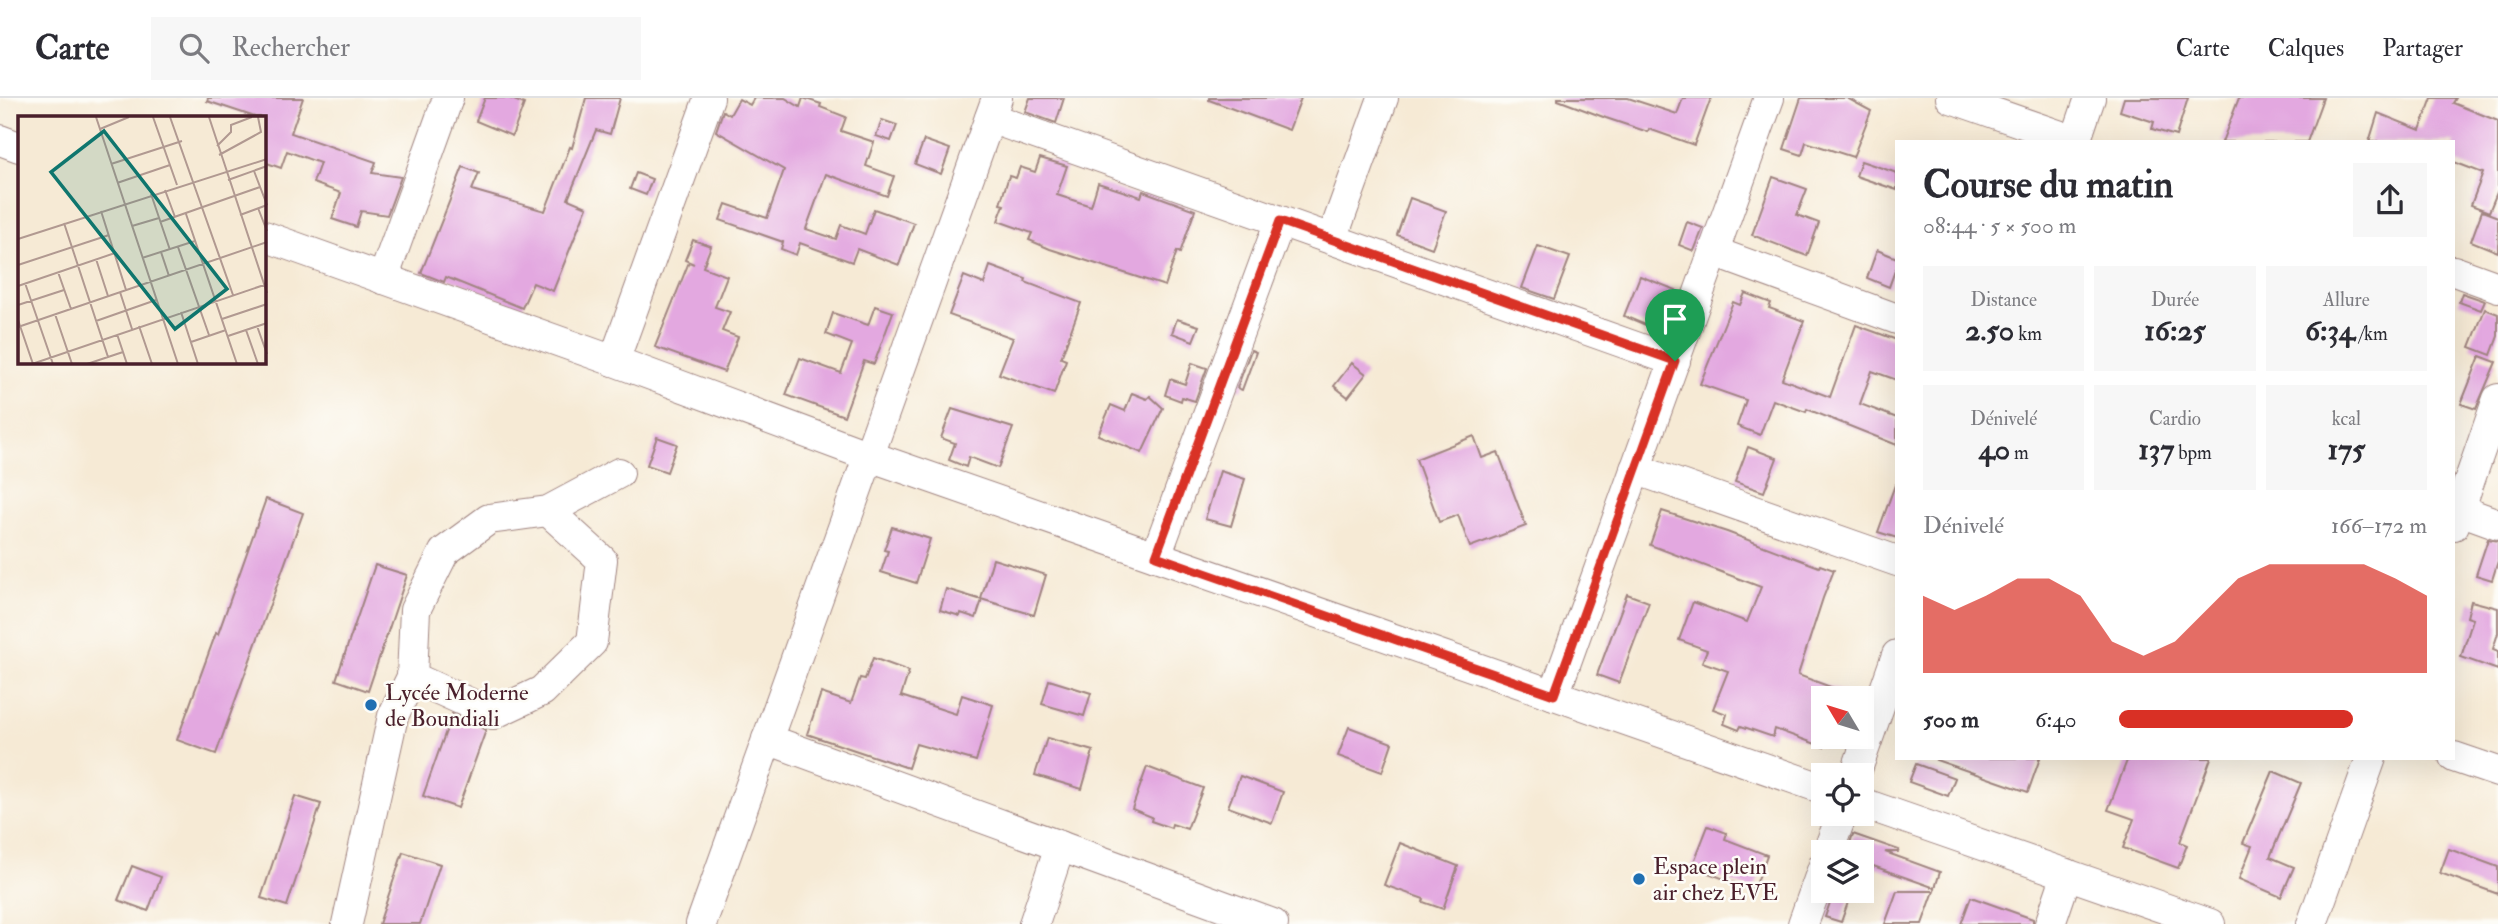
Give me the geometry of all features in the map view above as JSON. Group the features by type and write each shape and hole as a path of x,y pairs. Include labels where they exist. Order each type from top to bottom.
{"street":[{"path":"383,279 448,98"},
{"path":"614,361 709,98"},
{"path":"1332,239 1383,98"},
{"path":"1554,695 1769,98"},
{"path":"1951,98 2073,140"},
{"path":"2076,140 2090,98"},
{"path":"701,924 994,108 1280,221 1675,361"},
{"path":"0,140 18,147"},
{"path":"1156,556 1280,221"},
{"path":"266,237 614,361 869,456 1811,784"},
{"path":"1714,252 1895,318"},
{"path":"2455,271 2498,286"},
{"path":"2498,399 2455,514 2498,524"},
{"path":"1635,469 1895,560"},
{"path":"347,924 393,716 412,677 415,610 444,552 489,519 548,511 619,473"},
{"path":"412,677 493,714 542,691 592,642 602,560 548,511"},
{"path":"1859,763 1895,661"},
{"path":"767,739 1273,924"},
{"path":"2455,757 2498,772"},
{"path":"2312,924 2370,760"},
{"path":"1874,807 2210,924"},
{"path":"1034,924 1060,846"},
{"path":"2050,924 2067,874"},
{"path":"1803,924 1811,902"}],"building":[{"path":"208,98 303,98 291,133 376,162 372,173 401,177 387,215 361,211 356,227 332,219 341,193 313,183 320,163 287,151 281,168 266,163 266,116 252,116 207,101"},
{"path":"485,98 509,98 524,104 512,136 476,121"},
{"path":"586,98 620,98 610,134 596,130 568,199 587,207 553,291 533,283 522,308 446,277 444,282 421,273 463,167 479,173 472,190 545,211 570,147 572,148"},
{"path":"754,98 785,98 800,107 803,98 821,104 820,107 846,117 841,131 874,142 866,166 894,176 887,196 826,174 806,229 836,239 841,225 865,234 874,209 914,223 899,265 857,249 852,262 800,243 796,255 781,249 783,242 720,220 726,204 767,218 784,170 716,131 723,111 730,115 739,99 750,105"},
{"path":"1030,98 1064,98 1056,123 1025,112"},
{"path":"1209,98 1301,98 1289,130"},
{"path":"1558,98 1628,98 1677,114 1683,98 1711,98 1694,145 1606,118"},
{"path":"1801,98 1847,98 1871,111 1853,157 1806,142 1802,155 1784,149"},
{"path":"2124,98 2188,98 2176,136 2152,129 2154,122 2120,111"},
{"path":"2239,98 2323,98 2308,140 2223,140"},
{"path":"2432,98 2456,98 2453,103 2498,121 2498,190 2489,212 2471,205 2483,173 2455,162 2455,140 2370,140 2378,113 2420,130"},
{"path":"882,120 897,125 891,141 876,136"},
{"path":"924,140 950,149 941,174 915,164"},
{"path":"1040,158 1067,166 1057,195 1091,206 1098,183 1141,197 1143,191 1195,210 1165,286 1050,249 1029,240 1032,233 998,221 1009,176 1016,178 1020,167 1035,172"},
{"path":"1861,161 1895,172 1895,189 1856,176"},
{"path":"636,173 652,179 646,195 630,189"},
{"path":"1773,177 1807,189 1797,215 1819,223 1807,256 1752,235"},
{"path":"1410,198 1446,211 1432,248 1397,235"},
{"path":"2482,211 2498,217 2498,252 2471,241"},
{"path":"1687,222 1703,228 1694,251 1679,245"},
{"path":"693,240 711,246 703,267 727,276 715,307 730,312 722,331 738,337 724,372 655,347 689,262 694,264 685,260"},
{"path":"1538,246 1570,257 1554,299 1522,288"},
{"path":"1877,250 1895,257 1895,270 1889,287 1867,278"},
{"path":"990,266 1081,303 1061,358 1066,360 1054,394 999,374 1013,338 949,315 964,276 984,284"},
{"path":"1640,276 1676,290 1660,331 1624,316"},
{"path":"1745,293 1771,303 1769,308 1804,321 1782,379 1830,397 1856,325 1895,339 1895,379 1872,371 1860,404 1895,417 1895,444 1807,409 1806,412 1773,400 1760,435 1737,426 1746,400 1700,384 1733,302 1740,305"},
{"path":"2462,293 2485,301 2481,310 2459,302"},
{"path":"875,306 893,312 874,364 864,361 844,416 786,395 800,358 841,373 852,344 826,334 833,313 868,325"},
{"path":"2485,309 2498,314 2498,336 2491,355 2470,347"},
{"path":"1177,319 1199,326 1193,341 1172,333"},
{"path":"1251,350 1256,352 1242,390 1237,388"},
{"path":"2480,356 2496,362 2476,409 2461,404"},
{"path":"1192,363 1207,368 1195,401 1182,397 1181,401 1165,395 1170,379 1185,384"},
{"path":"1352,363 1366,374 1348,397 1334,386"},
{"path":"1132,393 1147,399 1150,396 1163,408 1142,453 1098,435 1111,405 1125,411"},
{"path":"952,409 1013,428 998,468 969,457 966,467 949,460 955,443 941,438"},
{"path":"1474,436 1482,458 1498,452 1526,526 1470,547 1458,515 1439,522 1416,459"},
{"path":"657,437 677,444 667,472 647,465"},
{"path":"1748,447 1777,458 1764,492 1735,482"},
{"path":"1220,471 1245,479 1231,526 1205,519"},
{"path":"1895,485 1895,537 1878,532"},
{"path":"266,499 303,513 216,754 177,740"},
{"path":"1662,511 1834,570 1798,675 1828,686 1811,686 1811,742 1775,729 1773,737 1741,726 1739,730 1724,724 1727,714 1713,709 1728,671 1702,662 1707,650 1679,640 1693,602 1747,622 1761,587 1650,545"},
{"path":"892,527 930,539 916,583 881,572 888,551 884,550"},
{"path":"2488,539 2498,541 2498,561 2492,580 2476,575"},
{"path":"993,559 1046,575 1034,615 981,599"},
{"path":"375,565 407,575 368,691 336,680"},
{"path":"946,589 982,600 976,618 940,610"},
{"path":"1627,594 1649,602 1619,683 1597,675"},
{"path":"2471,601 2498,608 2498,633 2493,649 2498,651 2498,670 2461,657 2473,619 2467,617"},
{"path":"873,658 909,671 901,696 956,714 962,695 993,705 976,761 916,744 908,768 807,734 821,693 851,703 860,678 865,679"},
{"path":"1049,680 1091,693 1084,716 1042,704"},
{"path":"452,714 486,730 458,808 423,796"},
{"path":"1349,727 1392,743 1382,772 1338,756"},
{"path":"1047,738 1093,751 1082,789 1035,775"},
{"path":"1936,760 2039,760 2028,792"},
{"path":"2127,760 2210,760 2180,842 2187,845 2178,868 2123,848 2134,819 2108,810"},
{"path":"1916,764 1955,778 1948,796 1909,782"},
{"path":"1147,767 1203,788 1187,829 1172,824 1171,828 1151,821 1152,817 1132,809"},
{"path":"2273,771 2301,783 2270,857 2294,867 2281,897 2239,879 2252,846 2243,843"},
{"path":"1240,776 1283,792 1272,823 1228,807"},
{"path":"295,796 321,804 287,906 261,898"},
{"path":"1708,826 1727,833 1725,839 1767,855 1754,890 1692,867"},
{"path":"1853,834 1870,840 1851,840"},
{"path":"1874,841 1899,850 1885,852 1940,872 1935,888 1874,866"},
{"path":"1400,843 1458,866 1443,909 1423,902 1424,899 1384,885"},
{"path":"2449,849 2498,867 2498,894 2440,873"},
{"path":"403,852 440,864 420,924 379,924"},
{"path":"132,866 161,877 148,911 118,900"},
{"path":"1897,891 1934,891 1922,924 1885,924"},
{"path":"1971,897 2033,919 2033,924 1961,924"},
{"path":"1830,903 1848,903 1841,922 1825,917"}],"place":[{"name":"Lycée Moderne de Boundiali","path":"371,705"},
{"name":"Espace plein air chez EVE","path":"1639,879"}],"route":[{"path":"1280,221 1675,361 1554,695 1156,556 1280,221"}]}
